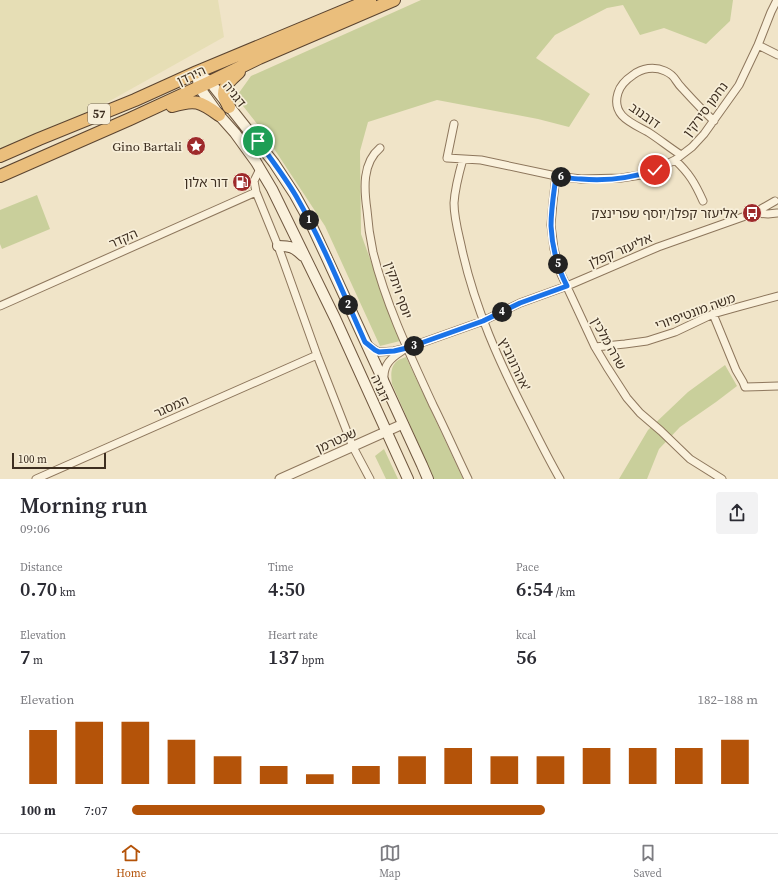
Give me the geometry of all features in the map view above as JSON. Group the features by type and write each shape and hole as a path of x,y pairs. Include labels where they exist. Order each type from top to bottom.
{"highway":[{"name":"הירדן","path":"0,156 370,0"},
{"name":"הירדן","path":"0,176 130,119 259,58 394,0"},
{"path":"228,106 224,94 228,82 250,63"},
{"path":"130,119 186,102 196,102 206,106 219,115"}],"main road":[{"name":"דגניה","path":"197,72 210,82 274,163 295,195 325,254 428,479"},
{"name":"דגניה","path":"197,72 199,87 219,115 235,133 260,169 272,190 335,318 408,479"},
{"path":"278,246 293,248 298,251 310,265"}],"street":[{"name":"נחמן סירקין","path":"454,124 447,158 481,160 556,176 581,179 621,178 641,175 655,170 678,158 692,147 714,121 739,85 777,0"},
{"path":"758,45 778,54"},
{"name":"דובנוב","path":"703,201 695,183 678,158 649,133 628,122 616,107 616,100 619,90 628,78 639,71 652,68 664,70 674,76 680,86 714,121"},
{"name":"יוסף ויתקין","path":"380,148 375,153 366,171 365,182 369,229 373,252 386,294 407,348 468,479"},
{"name":"אהרונוביץ'","path":"463,159 457,178 454,204 457,227 472,291 483,321 514,392 560,479"},
{"path":"260,169 254,181 256,192 278,246 317,355 353,447 370,479"},
{"name":"שרה מלכין","path":"556,176 551,225 554,249 561,274 596,347 607,367 640,413 690,459 722,479"},
{"name":"הקדר","path":"0,306 256,192"},
{"path":"776,200 773,206 775,211 778,213"},
{"name":"אליעזר קפלן","path":"365,342 379,352 407,348 483,321 520,303 567,286 658,246 754,213 776,200"},
{"name":"אליעזר קפלן","path":"754,213 778,213"},
{"name":"משה מונטיפיורי","path":"596,347 647,340 675,332 713,314 778,296"},
{"path":"713,314 736,370 745,387 778,386"},
{"name":"אליעזר קפלן","path":"384,383 384,374 387,363 391,358 407,348"},
{"name":"המסגר","path":"36,479 317,355"},
{"name":"שכטרמן","path":"280,479 403,424"}],"shaded area":[{"path":"0,0 218,0 224,37 90,112 0,152"}],"green space":[{"path":"421,0 733,0 730,21 706,44 664,28 640,35 623,5 607,8 555,35 536,58 590,94 569,127 538,119 437,100 368,122 360,151 361,234 400,341 380,346 325,226 261,129 236,97 251,76"},
{"path":"37,195 50,229 2,249 0,244 0,210"},
{"path":"406,357 463,479 434,479 392,384 391,375 393,366 398,360"},
{"path":"725,365 737,386 680,427 659,449 647,479 619,479 648,430 688,392"},
{"path":"384,449 398,479 386,479 375,456"}],"place":[{"name":"Gino Bartali","path":"196,146"},
{"name":"דור אלון","path":"242,182"},
{"name":"אליעזר קפלן/יוסף שפרינצק","path":"752,213"}],"route":[{"path":"258,141 295,195 310,222 365,342 379,352 407,348 483,321 520,303 567,286 561,274 554,249 551,225 556,176 581,179 621,178 641,175 655,170"}]}
